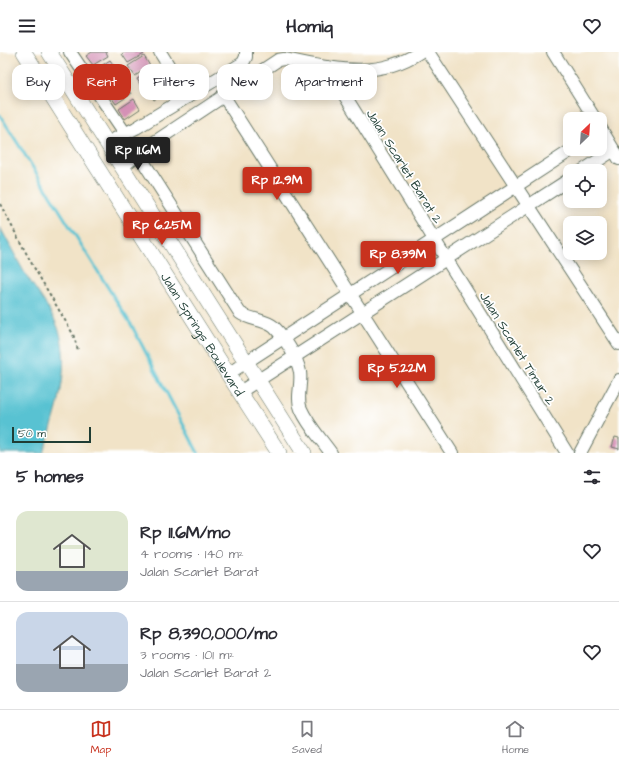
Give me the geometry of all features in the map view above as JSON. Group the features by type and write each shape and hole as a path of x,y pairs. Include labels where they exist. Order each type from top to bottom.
{"main road":[{"name":"Jalan Springs Boulevard","path":"24,52 279,453"},
{"name":"Jalan Springs Boulevard","path":"49,52 304,453"}],"street":[{"path":"70,52 125,133"},
{"path":"160,52 167,64"},
{"path":"377,70 404,62 420,52"},
{"path":"428,52 619,344"},
{"path":"553,52 591,112"},
{"path":"209,84 242,63 246,55"},
{"path":"272,64 280,59 309,64"},
{"path":"122,167 217,99"},
{"path":"107,143 183,100"},
{"path":"226,100 452,453"},
{"name":"Jalan Scarlet Barat 2","path":"347,100 446,259"},
{"path":"597,164 616,155 607,140"},
{"path":"139,155 240,313 246,317 263,321 273,326 283,338 294,357 300,372 301,409 331,453"},
{"path":"228,374 563,156"},
{"path":"240,392 563,184"},
{"name":"Jalan Scarlet Timur 2","path":"446,259 567,453"},
{"path":"580,453 618,384"}],"path":[{"path":"0,204 73,334 78,350"}],"water":[{"path":"0,227 23,270 52,314 62,343 62,385 56,413 43,453 0,453"}],"building":[{"path":"92,52 106,52 108,56 92,64 86,56"},
{"path":"124,52 143,52 144,54 128,63 122,54"},
{"path":"144,56 149,64 139,64 139,73 135,76 131,70 131,64"},
{"path":"110,60 113,64 104,64"},
{"path":"134,99 140,109 125,119 119,109"},
{"path":"113,100 122,100 116,104"},
{"path":"615,437 619,438 619,449 612,447"}],"waterway":[{"path":"0,115 132,326 198,453"}]}
